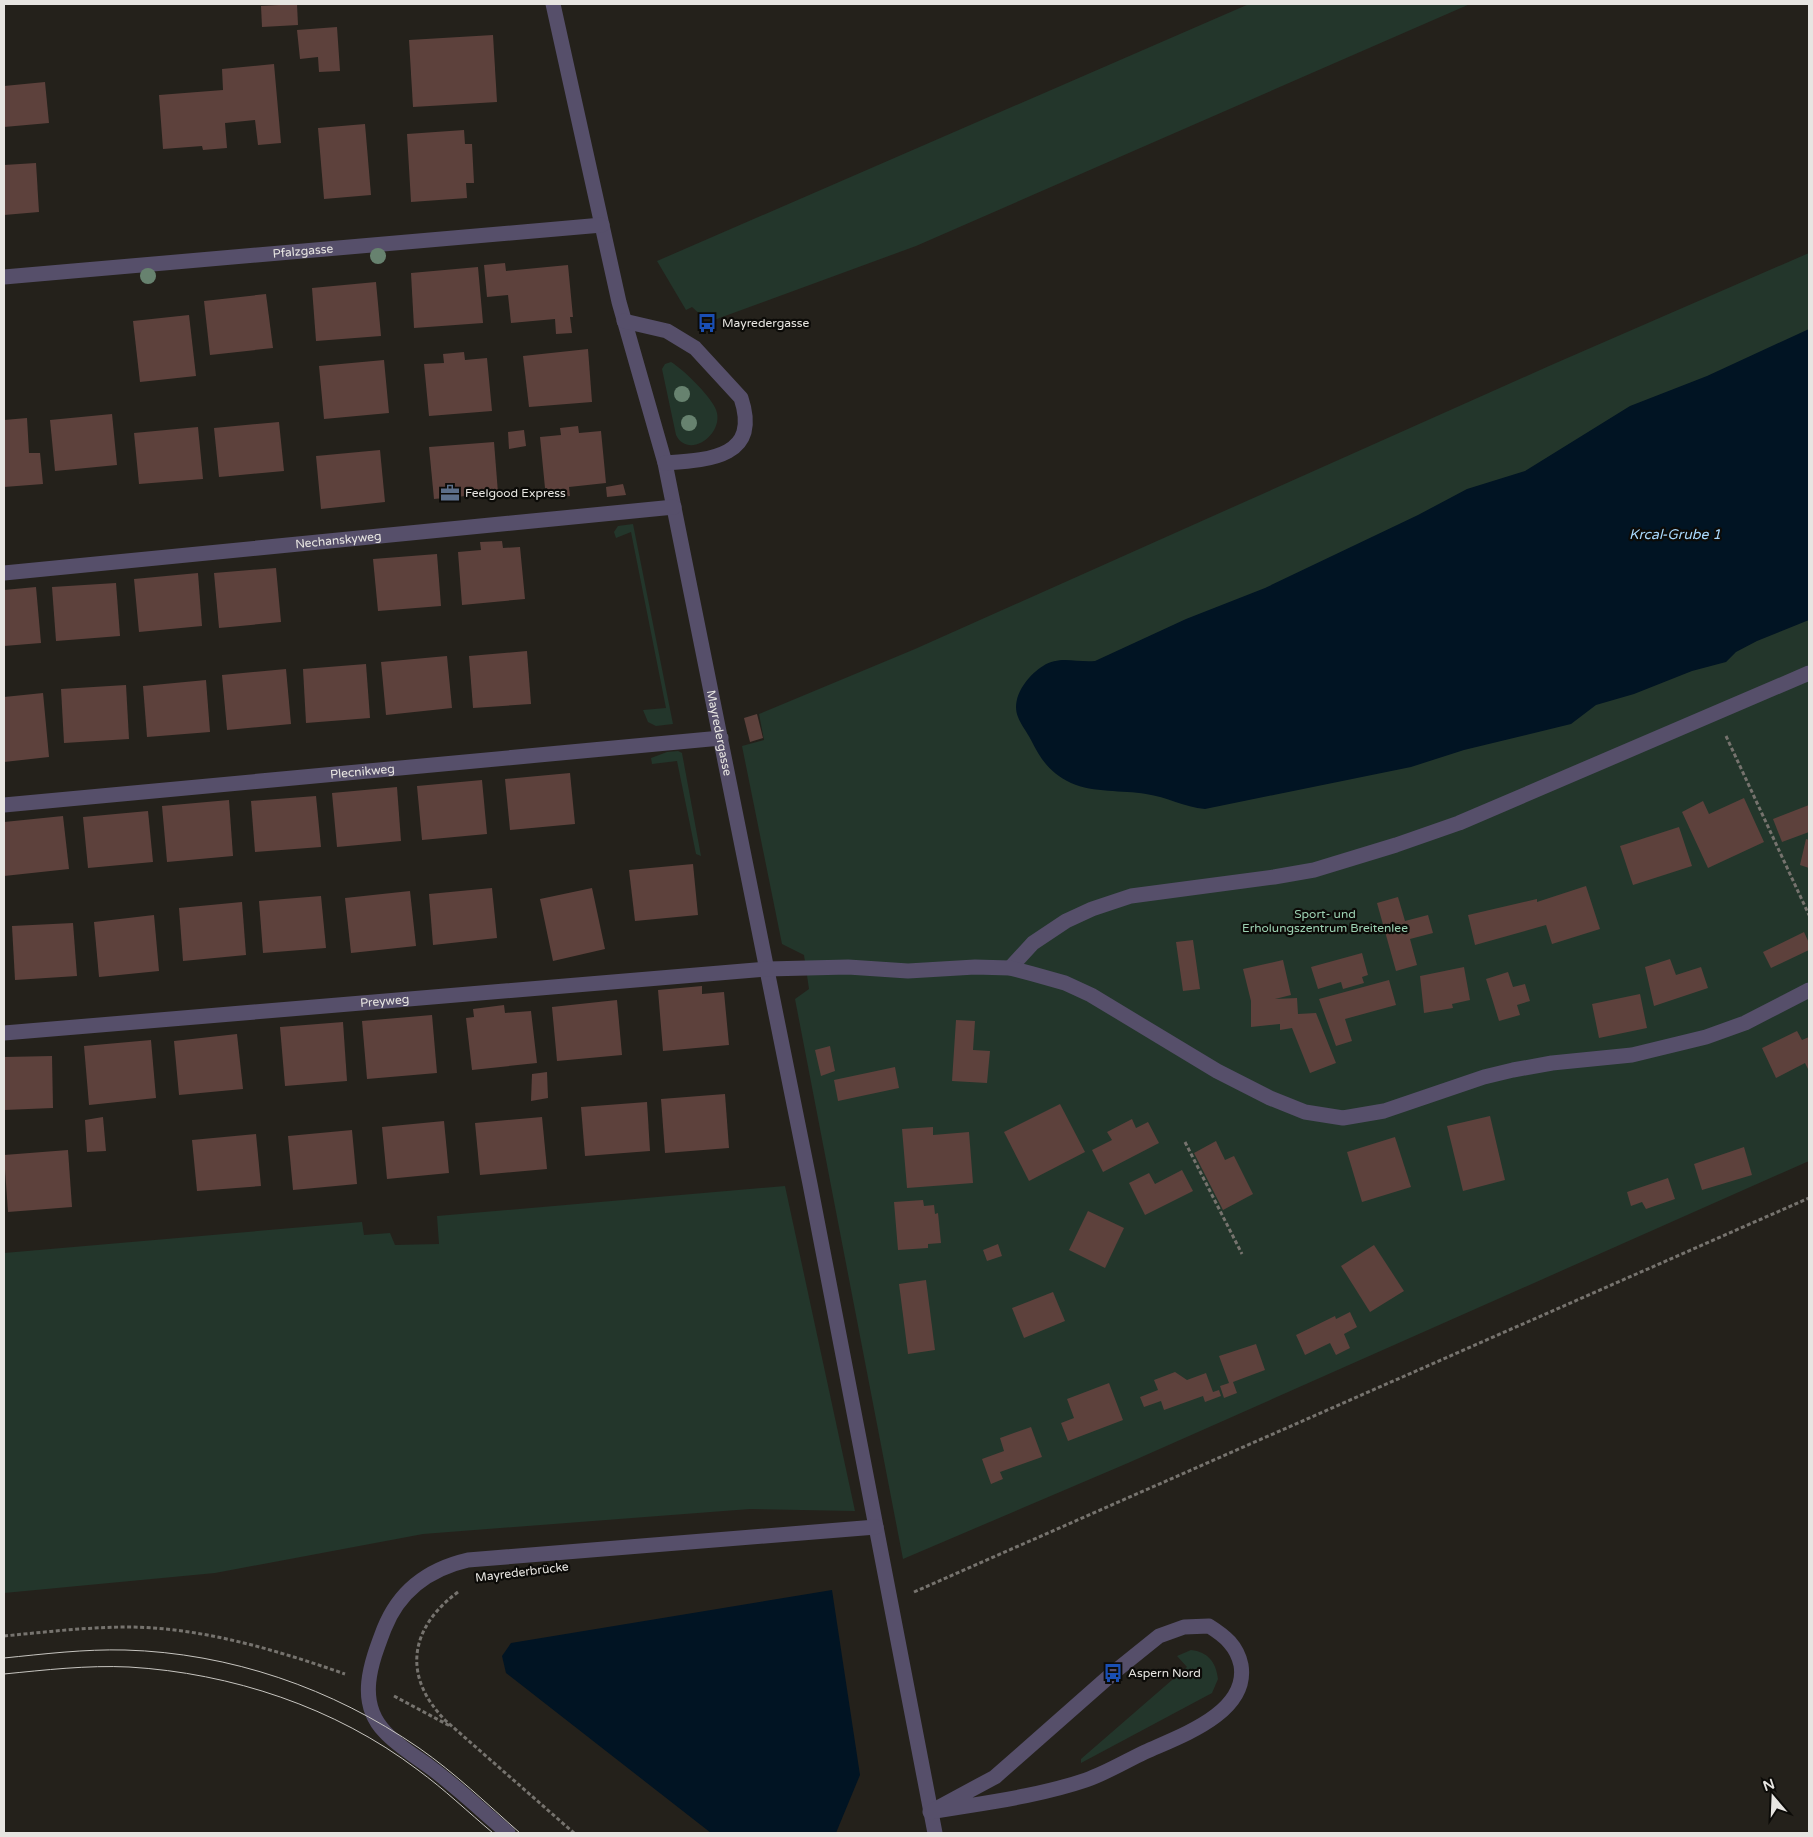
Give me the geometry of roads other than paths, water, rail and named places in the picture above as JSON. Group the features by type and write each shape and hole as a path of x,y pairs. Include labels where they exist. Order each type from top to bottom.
{"street":[{"name":"Mayredergasse","path":"554,4 624,321 665,464 802,1142 935,1833"},
{"name":"Pfalzgasse","path":"4,276 602,225"},
{"path":"624,321 667,331 695,348 741,398 744,409 744,434 734,449 716,457 665,464"},
{"name":"Nechanskyweg","path":"4,573 674,508"},
{"path":"1010,968 1033,943 1066,921 1092,909 1131,896 1314,870 1396,845 1459,823 1809,673"},
{"name":"Plecnikweg","path":"4,805 720,738"},
{"name":"Preyweg","path":"4,1033 767,969 848,967 908,971 975,967 1010,968 1065,983 1091,995 1217,1071 1270,1098 1305,1112 1343,1118 1384,1111 1484,1077 1513,1070 1552,1063 1632,1055 1698,1040 1746,1022 1809,990"},
{"path":"508,1833 431,1768 384,1732 375,1720 370,1704 368,1682 372,1661 388,1619 407,1592 421,1579 452,1564 468,1560 876,1527"},
{"path":"1184,1626 1209,1626 1226,1636 1238,1654 1243,1678 1236,1696 1221,1714 1173,1740 1087,1780 1011,1799 930,1812 995,1777 1113,1673 1159,1636 1184,1626"}],"water":[{"name":"Krcal-Grube 1","path":"1809,329 1809,620 1757,641 1736,652 1726,662 1692,671 1634,694 1596,705 1571,724 1464,750 1411,767 1205,809 1154,795 1099,790 1071,783 1057,775 1047,765 1019,720 1016,710 1018,695 1026,681 1037,670 1049,663 1062,660 1095,661 1186,619 1265,588 1418,515 1467,489 1525,471 1630,406 1707,376"},
{"path":"832,1590 860,1775 836,1833 711,1833 506,1673 502,1656 511,1643"}],"tram line":[{"path":"4,1658 94,1650 125,1650 203,1658 279,1678 315,1691 351,1708 419,1748 458,1778 520,1833"},
{"path":"4,1674 82,1667 129,1667 206,1677 281,1697 317,1711 352,1728 386,1748 428,1777 493,1833"}],"place":[{"name":"Mayredergasse","path":"707,323"},
{"name":"Feelgood Express","path":"450,493"},
{"name":"Aspern Nord","path":"1113,1673"}],"park label":[{"name":"Sport- und Erholungszentrum Breitenlee","path":"1325,921"}]}
